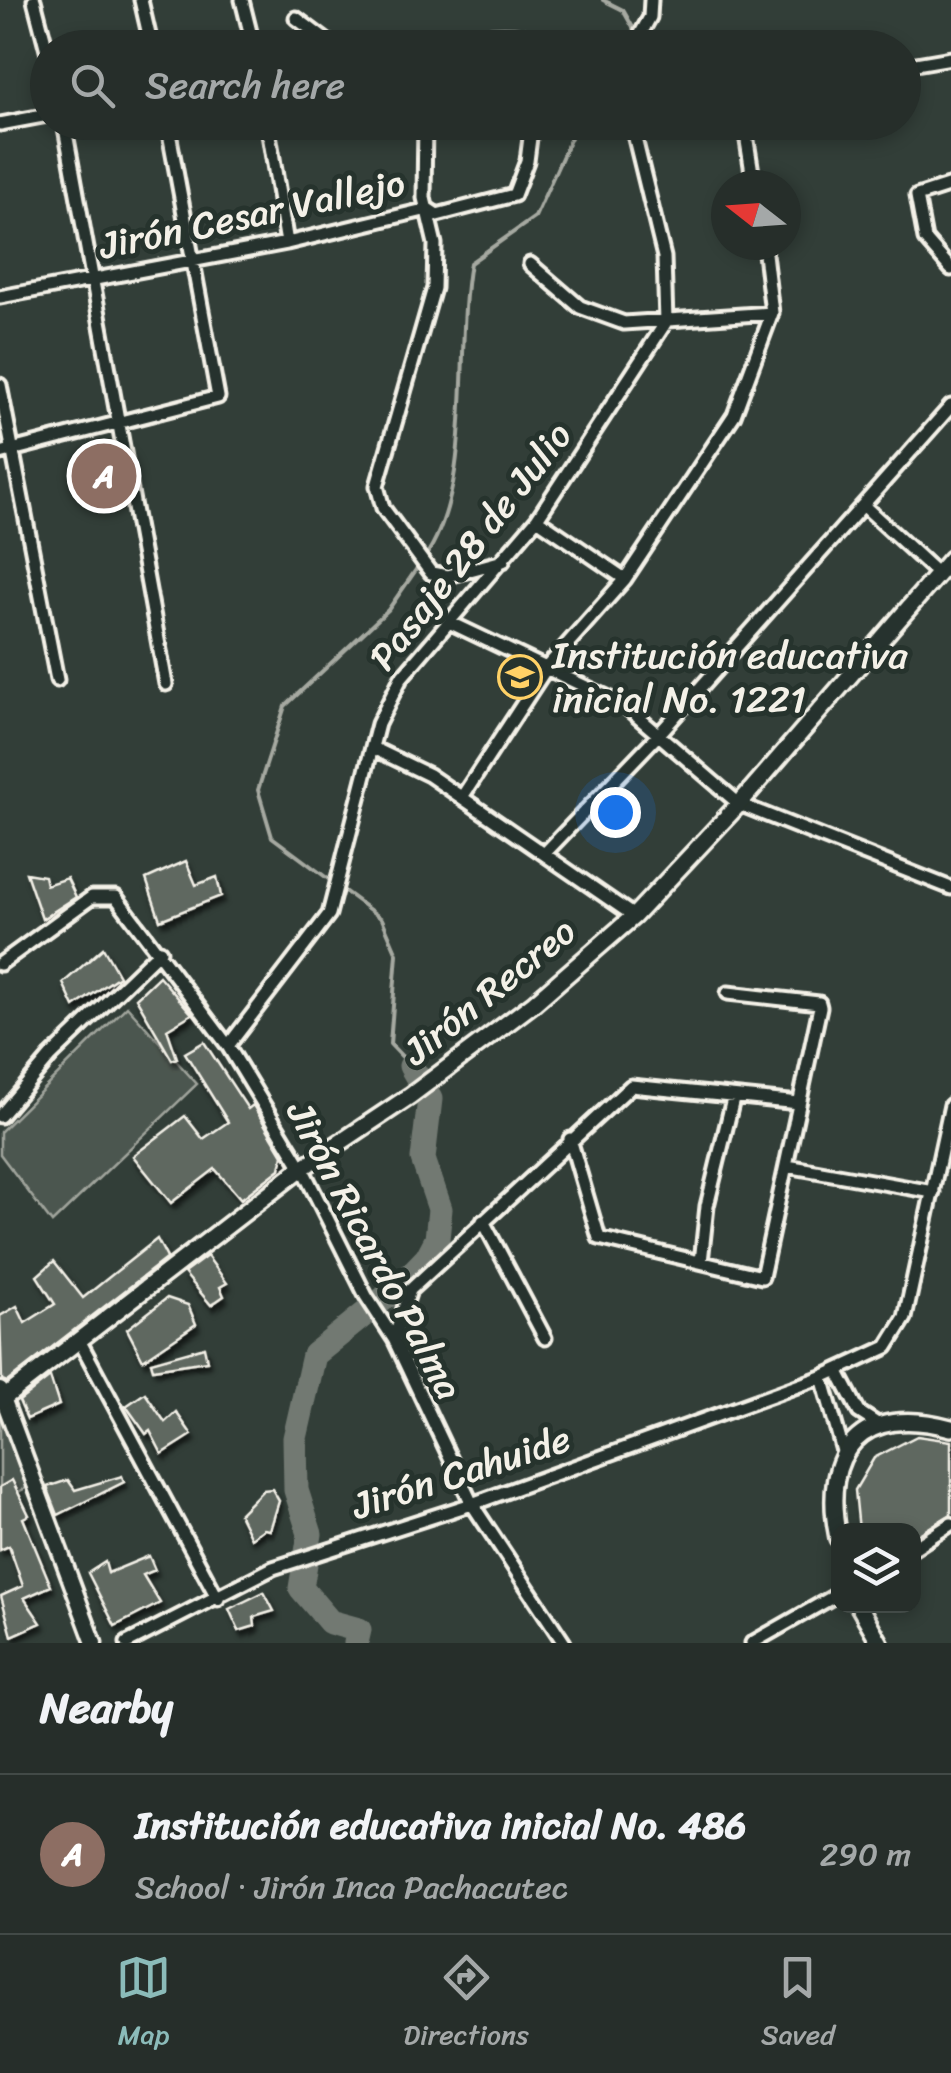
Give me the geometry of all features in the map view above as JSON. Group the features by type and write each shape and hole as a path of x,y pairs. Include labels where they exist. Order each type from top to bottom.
{"main road":[{"name":"Jirón Recreo","path":"1,1396 302,1168 410,1096 534,1003 634,916 738,804 951,558"},
{"path":"837,1523 834,1485 843,1451 852,1440 879,1425 930,1422 951,1428"},
{"path":"863,1613 880,1643"}],"street":[{"path":"34,0 42,30"},
{"path":"142,0 148,30"},
{"path":"242,0 250,30"},
{"path":"643,30 650,17 651,0"},
{"path":"296,18 310,30"},
{"path":"921,63 951,58"},
{"path":"0,124 30,118"},
{"path":"67,140 166,684"},
{"path":"0,453 218,397 170,140"},
{"path":"270,140 287,243"},
{"path":"425,140 424,198 434,244 434,288 377,486 383,508 408,535 431,572 468,573 504,560"},
{"name":"Jirón Cesar Vallejo","path":"0,297 287,243 428,209 437,215 514,195 527,161 530,140"},
{"path":"635,140 664,257 666,322"},
{"path":"747,140 752,170"},
{"path":"951,185 918,194 926,240 951,268"},
{"path":"462,797 547,667 625,579 734,415 772,313 766,260"},
{"path":"530,264 580,307 624,322 772,313"},
{"name":"Pasaje 28 de Julio","path":"228,1046 330,914 372,748 383,712 401,678 537,519 666,322"},
{"path":"0,384 57,680"},
{"path":"545,853 660,733 951,406"},
{"path":"864,506 938,574"},
{"path":"537,519 625,579"},
{"path":"449,622 624,705 738,804 951,888"},
{"path":"372,748 429,774 634,916"},
{"name":"Jirón Ricardo Palma","path":"0,964 92,897 116,896 228,1046 302,1168 366,1296 394,1340 472,1504 564,1643"},
{"path":"0,1116 52,1056 160,951"},
{"path":"570,1139 599,1238 762,1277 820,1005 728,994"},
{"path":"394,1340 408,1292 631,1086 733,1099 799,1102"},
{"path":"701,1262 707,1206 733,1099"},
{"name":"Jirón Cahuide","path":"127,1643 273,1568 472,1504 822,1378 886,1347 898,1336 951,1105"},
{"path":"787,1166 933,1192"},
{"path":"483,1221 545,1338"},
{"path":"78,1340 218,1599"},
{"path":"837,1370 859,1412 879,1425"},
{"path":"822,1378 843,1451"},
{"path":"1,1396 94,1643"},
{"path":"921,1543 951,1524"},
{"path":"752,1643 831,1598"}],"shaded area":[{"path":"127,1006 197,1084 52,1223 0,1154 0,1132"},
{"path":"0,1406 30,1486 0,1501"}],"building":[{"path":"186,861 196,885 217,877 221,896 160,920 146,879"},
{"path":"26,873 44,876 46,885 67,878 76,897 42,919"},
{"path":"103,948 119,976 74,1007 63,983"},
{"path":"159,976 192,1014 167,1029 177,1058 172,1060 136,998"},
{"path":"204,1042 248,1109 253,1105 283,1155 280,1169 241,1199 215,1169 171,1203 133,1156 185,1116 203,1139 228,1122 185,1053"},
{"path":"157,1239 167,1258 7,1382 2,1380 0,1316 17,1306 25,1323 55,1304 37,1276 54,1261 83,1298"},
{"path":"207,1256 227,1283 220,1287 224,1296 211,1305 184,1273"},
{"path":"167,1298 188,1305 196,1324 143,1360 127,1329"},
{"path":"204,1347 207,1361 153,1369 151,1362"},
{"path":"50,1377 59,1405 27,1419 19,1401"},
{"path":"145,1393 165,1422 176,1412 192,1435 162,1454 150,1431 146,1434 126,1406"},
{"path":"917,1436 951,1441 951,1514 921,1533 921,1523 858,1523 855,1490 874,1458"},
{"path":"122,1476 124,1482 58,1515 47,1487 68,1480 75,1490"},
{"path":"12,1480 29,1515 23,1518 51,1586 24,1598 41,1623 12,1636 1,1596 23,1586 9,1546 0,1550 0,1487"},
{"path":"272,1489 279,1501 270,1530 264,1529 251,1538 239,1514 263,1490"},
{"path":"149,1556 155,1570 143,1575 160,1603 115,1626 88,1573 105,1562 108,1573"},
{"path":"264,1592 274,1611 254,1617 255,1626 239,1631 229,1609"}],"waterway":[{"path":"603,0 623,10 634,30"},
{"path":"425,557 441,527 457,455 470,263 535,217 570,140"},
{"path":"411,1066 390,1044 397,954 382,919 272,837 258,790 285,706 388,610 420,564"},
{"path":"356,1643 359,1630 330,1622 301,1588 310,1534 296,1490 295,1438 314,1355 403,1283 427,1258 437,1239 440,1209 423,1159 430,1099 411,1066"}],"place":[{"name":"Institución educativa inicial No. 486","path":"104,476"},
{"name":"Institución educativa inicial No. 1221","path":"520,677"}]}
